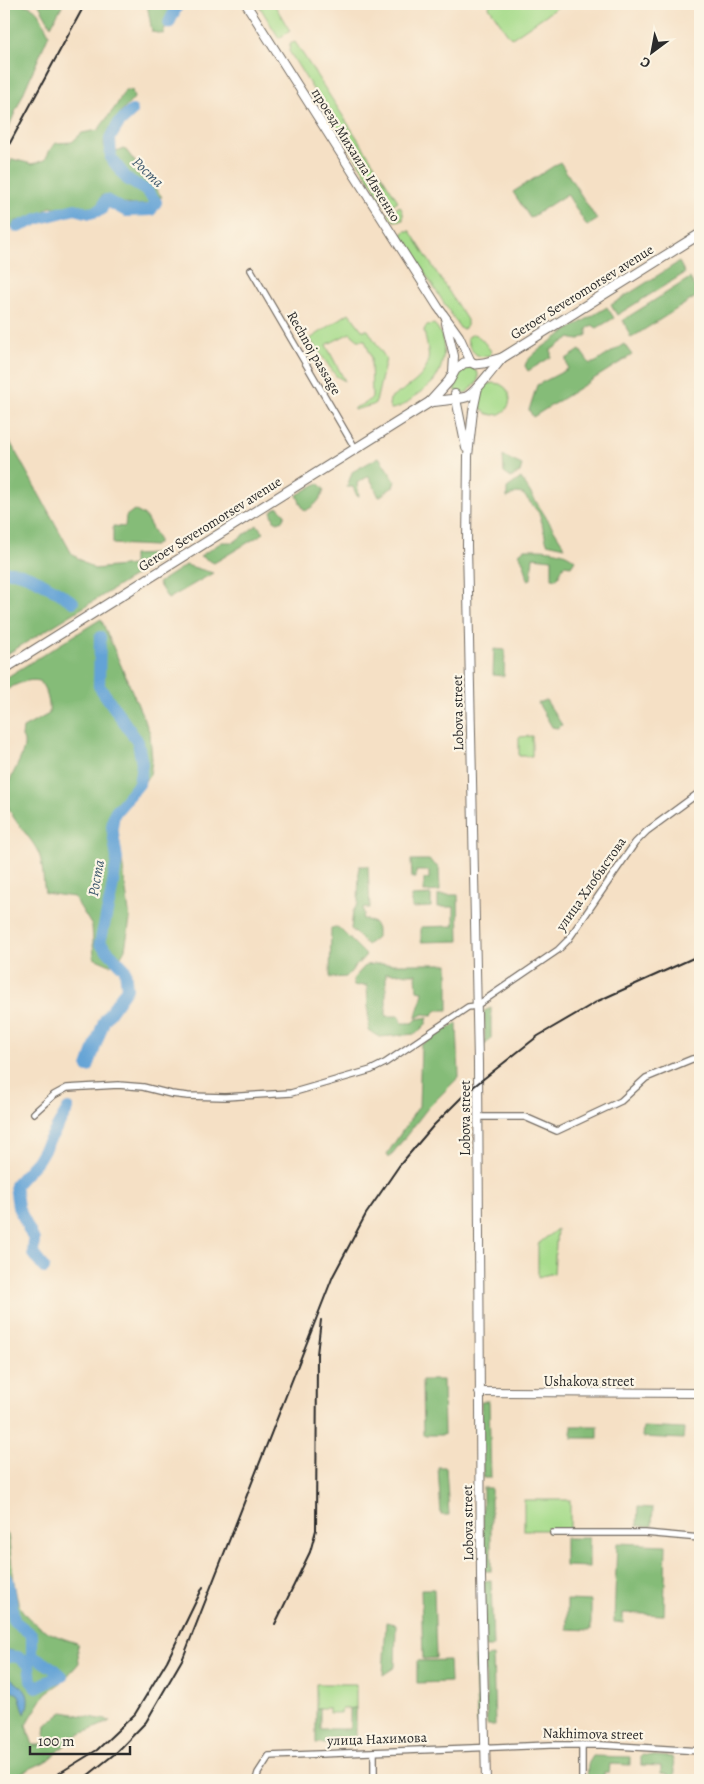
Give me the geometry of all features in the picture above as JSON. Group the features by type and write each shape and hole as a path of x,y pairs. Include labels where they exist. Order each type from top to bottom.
{"main road":[{"name":"Geroev Severomorsev avenue","path":"4,670 430,402 461,365 484,363 502,358 700,234"},
{"name":"Geroev Severomorsev avenue","path":"430,402 457,396 468,396 502,358"},
{"path":"473,363 482,371 480,384"},
{"path":"451,377 452,390 457,396"}],"street":[{"name":"проезд Михаила Ивченко","path":"246,4 445,318"},
{"name":"Rechnoj passage","path":"251,270 355,448"},
{"path":"445,318 459,336 473,363"},
{"path":"445,318 454,356 451,377"},
{"name":"Lobova street","path":"480,384 473,411 468,456 467,545 478,1118 480,1577 486,1780"},
{"name":"Lobova street","path":"457,396 468,456"},
{"name":"улица Хлобыстова","path":"34,1114 54,1095 67,1088 118,1085 143,1086 180,1095 225,1097 291,1092 378,1066 468,1007 476,1006 558,950 577,928 635,843 647,831 700,792"},
{"path":"478,1118 525,1117 557,1131 621,1101 646,1078 692,1059 700,1058"},
{"name":"Ushakova street","path":"478,1392 700,1394"},
{"path":"554,1533 645,1533 700,1538"},
{"path":"582,1745 582,1780"},
{"name":"Nakhimova street","path":"485,1747 582,1745 700,1751"},
{"name":"улица Нахимова","path":"256,1780 258,1773 269,1756 485,1747"},
{"path":"374,1752 374,1780"}],"green space":[{"path":"13,4 22,4 37,11 49,34 4,138 4,19"},
{"path":"63,4 51,26 39,5"},
{"path":"147,4 173,4 163,34 152,32"},
{"path":"258,4 274,4 290,31 279,38"},
{"path":"490,4 562,4 512,38 489,7"},
{"path":"295,42 398,201 387,208 289,51 290,44"},
{"path":"125,90 132,90 134,98 111,125 104,141 105,148 110,153 122,149 126,150 162,197 146,198 151,203 137,205 126,204 102,195 98,207 88,208 79,205 65,209 50,207 34,218 16,221 4,236 4,179 12,159 32,164 45,160 56,143 72,142 82,133 98,130"},
{"path":"560,162 597,220 587,226 567,194 530,218 513,192"},
{"path":"400,206 403,220 394,221 388,213"},
{"path":"405,231 410,231 467,320 467,326 464,329 460,328 401,236"},
{"path":"679,262 685,273 617,315 611,305"},
{"path":"690,278 699,295 631,338 623,320"},
{"path":"607,307 614,318 597,328 592,325 587,329 587,335 578,340 569,338 551,350 551,357 528,371 525,366 536,352"},
{"path":"349,313 362,330 368,330 386,359 376,402 373,405 354,410 354,408 366,403 372,397 371,357 365,340 358,340 350,333 326,345 345,381 336,376 310,339"},
{"path":"434,324 442,337 444,353 437,376 431,384 409,401 391,409 389,405 390,399 423,374 428,361 424,330 427,325"},
{"path":"473,334 491,351 490,355 481,356 474,353 467,338"},
{"path":"624,344 632,355 533,417 529,410 537,385 568,369 566,359 580,350 590,364"},
{"path":"468,366 478,373 478,381 468,391 459,394 455,388 454,380 460,371"},
{"path":"494,383 500,384 505,388 509,393 509,405 505,410 500,414 494,415 488,414 483,410 479,405 478,399 479,393 483,388 488,384"},
{"path":"4,431 72,554 94,569 133,565 133,555 154,554 157,559 154,564 4,656 6,630 4,627"},
{"path":"503,456 522,465 520,472 511,478 504,473"},
{"path":"379,457 395,481 393,487 379,497 369,476 357,483 359,496 357,496 353,487 347,487 352,472"},
{"path":"521,478 565,547 547,543 539,513 523,494 516,493 507,498 507,488"},
{"path":"318,483 324,489 321,496 315,505 305,511 297,495"},
{"path":"278,507 285,514 283,520 278,522 274,520 271,511"},
{"path":"134,510 145,516 158,539 158,543 154,546 113,544 113,526 125,527 126,516"},
{"path":"257,525 264,533 214,563 200,556 222,542 234,542"},
{"path":"524,549 558,551 575,560 571,566 564,565 557,579 552,578 552,559 533,557 531,579 528,580 519,553"},
{"path":"186,565 213,573 168,599 158,583"},
{"path":"101,619 150,733 152,760 150,775 116,816 130,920 125,949 120,958 110,965 94,958 92,926 74,897 45,893 39,854 11,813 6,798 9,783 23,749 23,728 49,714 49,705 48,697 40,681 26,681 4,691 4,679"},
{"path":"494,649 505,650 504,676 493,675"},
{"path":"546,700 562,725 557,728 552,727 538,703"},
{"path":"532,736 532,756 519,756 519,737"},
{"path":"411,860 429,860 439,868 440,891 424,892 424,879 429,879 429,871 416,871 416,878 412,878"},
{"path":"359,866 368,866 370,908 363,908 364,915 362,918 374,923 377,929 377,937 367,945 351,929 353,911 358,904"},
{"path":"431,895 431,907 412,908 412,896"},
{"path":"438,895 458,895 459,941 421,942 421,927 454,926 454,907 438,907"},
{"path":"331,928 339,928 366,955 346,977 330,978"},
{"path":"448,964 448,1010 437,1010 432,1015 423,1014 416,1018 423,991 417,990 416,974 386,973 386,1016 400,1016 402,1023 413,1023 417,1019 428,1017 426,1024 416,1034 379,1037 369,1031 367,985 354,986 353,979 366,965"},
{"path":"491,1008 491,1038 485,1045 484,1011"},
{"path":"457,1023 459,1077 427,1109 389,1158 387,1154 419,1106 421,1045"},
{"path":"557,1229 554,1273 538,1277 538,1244"},
{"path":"422,1380 443,1380 444,1435 423,1435"},
{"path":"481,1401 489,1401 491,1478 483,1478"},
{"path":"572,1426 598,1426 598,1438 572,1438"},
{"path":"643,1427 684,1429 683,1439 642,1437"},
{"path":"438,1467 446,1467 449,1515 441,1515"},
{"path":"483,1488 491,1488 491,1571 483,1571"},
{"path":"524,1500 570,1500 570,1530 524,1530"},
{"path":"638,1507 653,1508 652,1526 637,1526"},
{"path":"4,1533 8,1535 20,1607 38,1626 77,1643 79,1663 62,1682 46,1693 26,1725 33,1745 44,1745 46,1725 63,1712 111,1721 74,1737 49,1760 5,1780 4,1780"},
{"path":"565,1538 589,1538 589,1567 565,1566"},
{"path":"617,1543 666,1545 664,1615 623,1613 623,1623 614,1622"},
{"path":"491,1580 493,1647 485,1647 483,1581"},
{"path":"421,1589 434,1589 436,1658 423,1659"},
{"path":"567,1600 591,1601 591,1630 567,1629"},
{"path":"386,1622 396,1624 395,1667 383,1675"},
{"path":"493,1656 495,1725 487,1725 485,1657"},
{"path":"475,1657 480,1657 483,1725 477,1725"},
{"path":"449,1660 450,1682 417,1683 417,1661"},
{"path":"316,1684 356,1684 356,1708 342,1709 341,1713 329,1713 329,1708 316,1708"},
{"path":"316,1708 320,1708 320,1729 350,1729 350,1709 356,1708 356,1743 316,1743"},
{"path":"641,1755 672,1757 675,1770 674,1780 668,1780 668,1774 661,1773 661,1766 641,1765"},
{"path":"593,1756 630,1757 630,1765 610,1764 609,1772 604,1772 604,1780 587,1780 588,1764"}],"water":[{"path":"9,1650 23,1654 29,1665 15,1660 6,1661 4,1665 4,1651"},
{"path":"4,1670 26,1693 28,1705 25,1714 19,1695 4,1685"}],"waterway":[{"name":"Роста","path":"169,23 178,4"},
{"name":"Роста","path":"18,227 40,218 75,209 90,213 101,210 106,200 126,211 151,210 156,202 147,191 127,179 111,158 110,138 119,123 132,111"},
{"name":"Роста","path":"4,572 12,572 30,577 73,602"},
{"name":"Роста","path":"88,1067 104,1021 127,988 125,969 100,943 117,859 112,827 114,814 139,784 142,764 138,742 99,686 100,637"},
{"name":"Роста","path":"44,1268 33,1254 34,1240 18,1207 15,1185 37,1161 68,1109"},
{"name":"Роста","path":"4,1577 8,1580 14,1621 32,1635 32,1655 62,1676 37,1687 31,1681 29,1665 18,1657 4,1656"}],"railway":[{"path":"4,154 85,4"},
{"path":"82,1780 117,1752 146,1722 183,1658 333,1276 366,1214 399,1166 434,1125 468,1091 538,1036 598,1001 700,955"},
{"path":"275,1624 310,1552 316,1530 317,1354 321,1320"},
{"path":"45,1780 97,1750 135,1714 167,1661 203,1587"}]}
